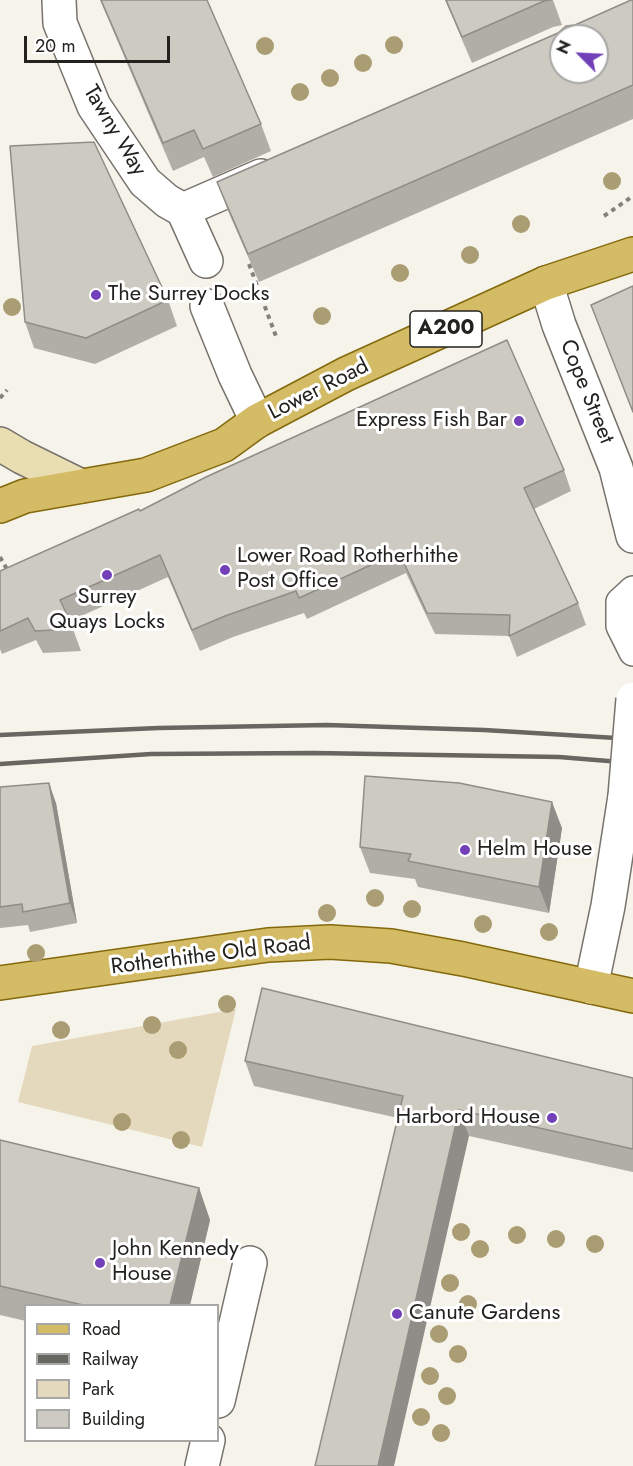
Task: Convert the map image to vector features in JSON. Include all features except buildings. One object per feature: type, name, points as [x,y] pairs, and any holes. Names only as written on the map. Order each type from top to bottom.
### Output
[{"type":"main road","name":"Lower Road","points":[[0,506],[25,496],[146,474],[224,445],[257,421],[346,375],[546,283],[633,254]]},
{"type":"main road","points":[[0,444],[81,486]]},
{"type":"main road","name":"Rotherhithe Old Road","points":[[0,984],[268,945],[330,942],[391,946],[463,958],[633,996]]},
{"type":"street","name":"Tawny Way","points":[[59,0],[60,23],[94,106],[144,182],[167,201],[183,210]]},
{"type":"street","points":[[206,261],[183,210],[283,167]]},
{"type":"street","name":"Cope Street","points":[[546,283],[616,468],[633,536]]},
{"type":"street","points":[[207,306],[235,375],[257,421]]},
{"type":"street","points":[[591,987],[608,906],[625,796],[633,699]]},
{"type":"street","points":[[219,1397],[250,1263]]},
{"type":"street","points":[[202,1466],[208,1442]]},
{"type":"lane","points":[[633,590],[621,602],[620,626],[633,652]]},
{"type":"path","points":[[0,398],[7,390]]},
{"type":"path","points":[[0,557],[8,572]]},
{"type":"green space","points":[[236,1009],[202,1147],[18,1102],[32,1046]]},
{"type":"railway","points":[[0,735],[158,728],[327,725],[484,730],[633,739]]},
{"type":"railway","points":[[0,764],[151,754],[314,753],[559,757],[633,763]]},
{"type":"place","name":"The Surrey Docks","points":[[96,295]]},
{"type":"place","name":"Express Fish Bar","points":[[519,421]]},
{"type":"place","name":"Lower Road Rotherhithe Post Office","points":[[225,570]]},
{"type":"place","name":"Surrey Quays Locks","points":[[107,575]]},
{"type":"place","name":"Helm House","points":[[465,850]]},
{"type":"place","name":"Harbord House","points":[[552,1118]]},
{"type":"place","name":"John Kennedy House","points":[[100,1263]]},
{"type":"place","name":"Canute Gardens","points":[[397,1314]]}]
